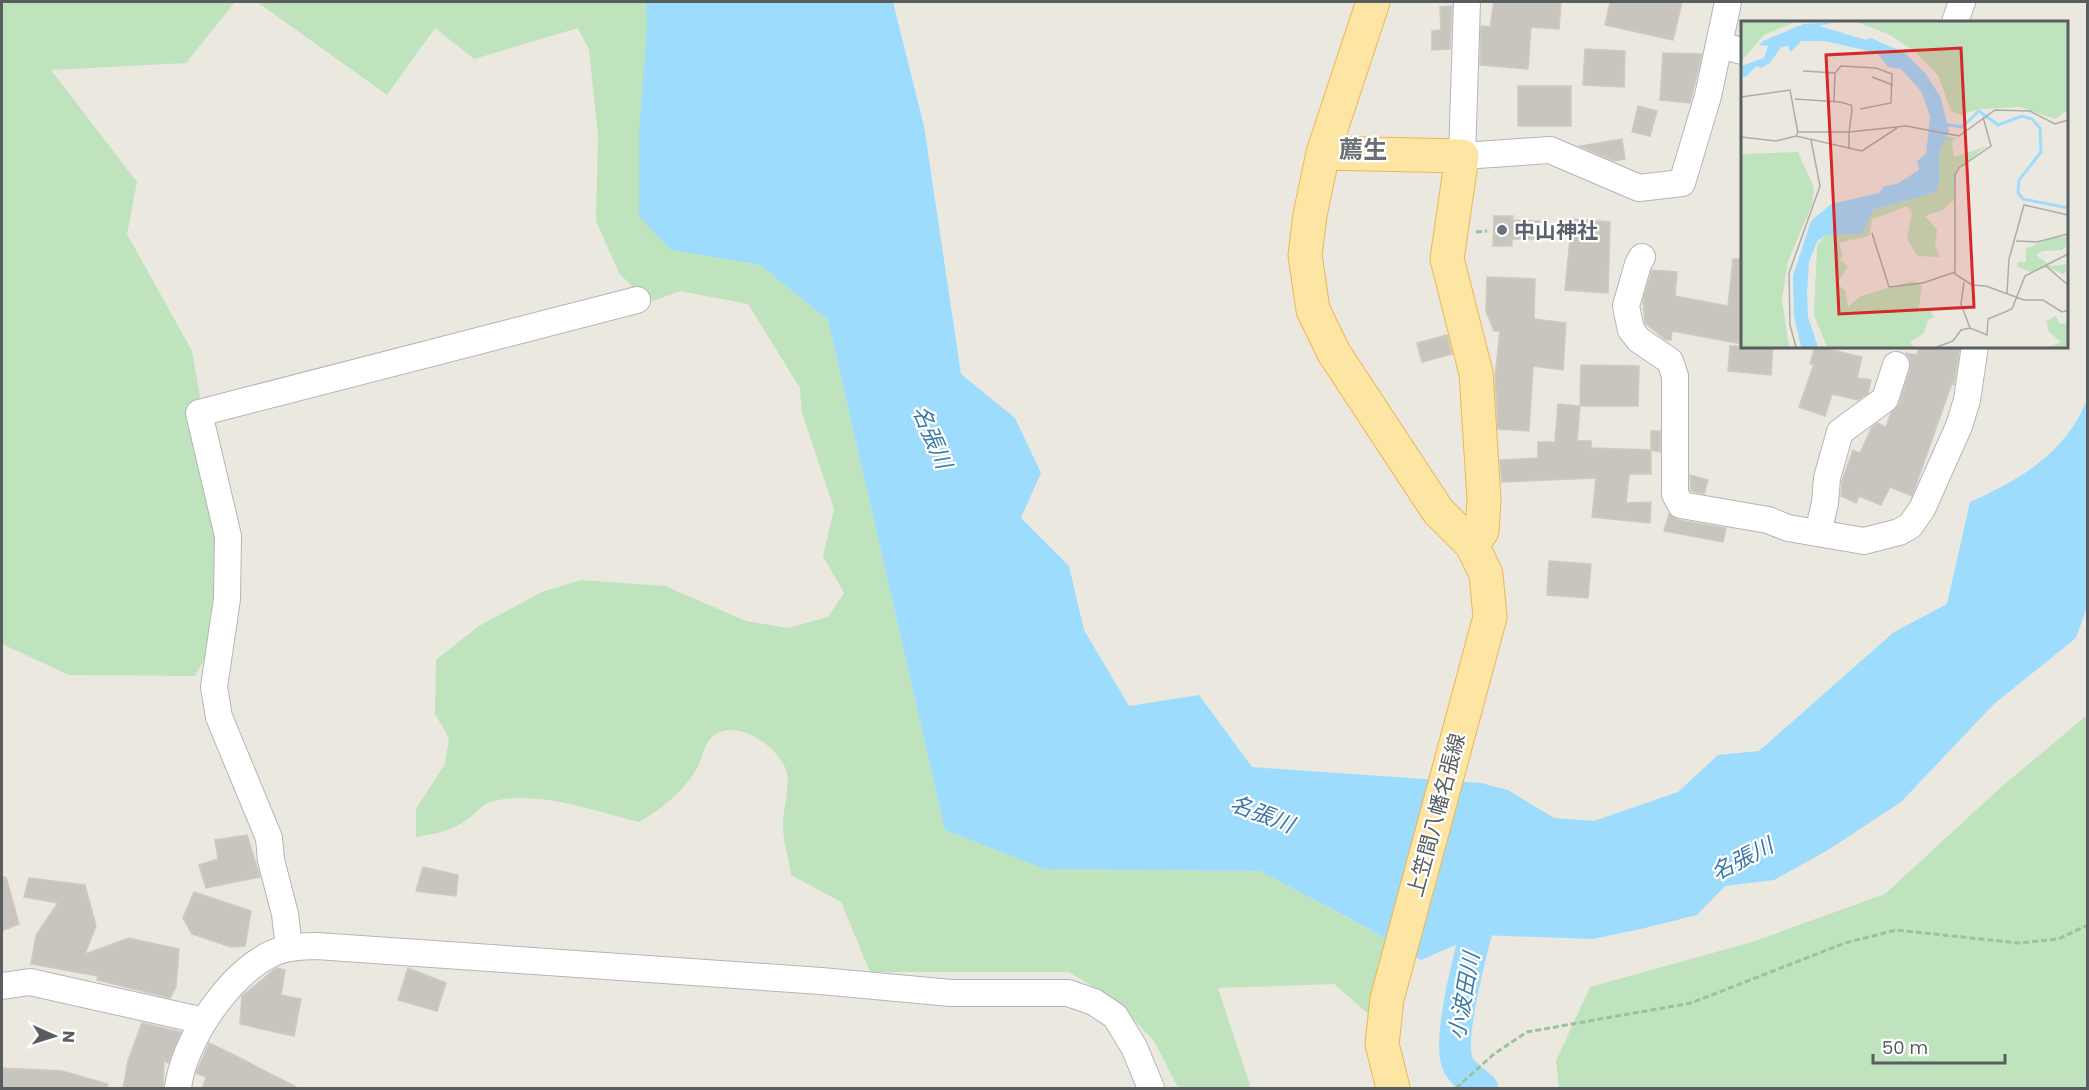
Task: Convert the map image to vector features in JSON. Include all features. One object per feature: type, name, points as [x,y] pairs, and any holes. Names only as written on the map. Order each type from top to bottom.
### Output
[{"type":"main road","name":"上笠間八幡名張線","points":[[1373,2],[1323,153],[1305,255],[1313,310],[1334,353],[1438,511],[1472,545],[1486,574],[1490,617],[1387,999],[1382,1044],[1393,1089]]},
{"type":"main road","points":[[1323,153],[1462,156],[1446,259],[1476,373],[1484,499],[1482,531],[1472,545]]},
{"type":"street","points":[[1467,2],[1462,156],[1550,150],[1639,188],[1682,183],[1708,96],[1731,48],[1728,2]]},
{"type":"street","points":[[1956,21],[1962,2]]},
{"type":"street","points":[[1642,257],[1626,306],[1631,330],[1639,340],[1670,361],[1675,376],[1675,494],[1681,505],[1768,520],[1788,528],[1864,541],[1899,532],[1910,526],[1922,509],[1959,426],[1967,400],[1975,348]]},
{"type":"street","points":[[289,948],[285,914],[271,860],[269,838],[219,717],[214,687],[227,599],[228,536],[199,413],[637,300]]},
{"type":"street","points":[[1818,533],[1826,503],[1827,478],[1840,432],[1885,399],[1896,365]]},
{"type":"street","points":[[178,1089],[204,1021],[231,984],[245,971],[273,953],[289,948],[336,946],[821,981],[951,993],[1068,993],[1094,1002],[1115,1016],[1134,1047],[1151,1089]]},
{"type":"street","points":[[2,986],[30,982],[204,1021]]},
{"type":"path","points":[[1456,1089],[1494,1054],[1527,1032],[1691,1003],[1845,943],[1896,930],[2019,943],[2058,939],[2088,925]]},
{"type":"green space","points":[[2,2],[235,2],[186,63],[51,70],[137,182],[127,234],[192,351],[236,604],[195,676],[69,675],[2,644]]},
{"type":"green space","points":[[257,2],[646,2],[671,250],[760,265],[828,320],[945,830],[1044,869],[1260,871],[1387,939],[1371,1016],[1334,984],[1218,988],[1251,1088],[1178,1088],[1154,1041],[1115,1000],[1069,972],[870,972],[841,902],[791,875],[783,829],[788,783],[786,770],[765,743],[743,732],[721,731],[712,737],[706,745],[696,770],[685,786],[663,806],[639,822],[565,803],[527,798],[508,799],[487,803],[468,819],[450,829],[416,837],[416,809],[445,764],[449,738],[435,714],[436,660],[479,626],[542,592],[581,580],[665,586],[746,621],[788,628],[828,617],[844,593],[823,556],[834,509],[802,413],[800,388],[748,304],[680,291],[648,303],[619,273],[596,221],[598,135],[589,50],[578,28],[474,59],[435,28],[387,95]]},
{"type":"green space","points":[[2087,715],[2087,1088],[1559,1088],[1556,1061],[1590,987],[1752,942],[1885,894],[1999,789]]},
{"type":"water","name":"名張川","points":[[646,2],[893,2],[924,126],[961,374],[1015,418],[1041,473],[1021,518],[1069,566],[1084,630],[1129,706],[1199,695],[1252,767],[1481,783],[1508,790],[1554,818],[1594,821],[1678,792],[1718,755],[1759,751],[1894,632],[1947,604],[1970,502],[2024,474],[2055,449],[2079,417],[2087,399],[2087,607],[2076,638],[1994,704],[1901,802],[1828,850],[1774,880],[1725,886],[1697,915],[1593,939],[1479,935],[1421,960],[1369,929],[1260,871],[1044,869],[945,830],[828,320],[760,265],[671,250],[639,216],[639,132],[647,30]]},
{"type":"building","points":[[1494,2],[1561,2],[1559,29],[1531,27],[1528,69],[1480,65],[1481,26],[1490,27]]},
{"type":"building","points":[[1610,2],[1682,2],[1673,40],[1605,25]]},
{"type":"building","points":[[1452,6],[1450,49],[1432,50],[1432,31],[1441,30],[1440,7]]},
{"type":"building","points":[[1585,49],[1625,51],[1624,87],[1583,85]]},
{"type":"building","points":[[1663,53],[1702,54],[1690,103],[1660,100]]},
{"type":"building","points":[[1518,86],[1571,86],[1571,126],[1518,126]]},
{"type":"building","points":[[1638,106],[1657,111],[1650,136],[1632,132]]},
{"type":"building","points":[[1622,139],[1625,159],[1614,161],[1580,146]]},
{"type":"building","points":[[1494,216],[1513,216],[1512,220],[1540,221],[1540,239],[1512,239],[1512,246],[1493,246]]},
{"type":"building","points":[[1572,219],[1610,222],[1608,293],[1565,290]]},
{"type":"building","points":[[1733,259],[1741,259],[1741,344],[1672,331],[1671,340],[1666,340],[1645,323],[1643,300],[1652,270],[1677,272],[1675,296],[1728,306]]},
{"type":"building","points":[[1487,277],[1535,279],[1534,319],[1566,323],[1563,370],[1533,366],[1529,431],[1498,429],[1495,377],[1500,331],[1494,331],[1486,311]]},
{"type":"building","points":[[1447,335],[1452,354],[1422,362],[1417,343]]},
{"type":"building","points":[[1730,346],[1773,348],[1771,375],[1728,371]]},
{"type":"building","points":[[1814,348],[1862,357],[1857,378],[1871,380],[1868,393],[1858,400],[1832,394],[1825,416],[1799,407],[1814,364],[1810,364]]},
{"type":"building","points":[[1919,348],[1960,348],[1954,384],[1952,383],[1912,496],[1890,487],[1881,505],[1859,496],[1856,503],[1841,496],[1842,481],[1853,450],[1860,453],[1872,427],[1878,423],[1886,427],[1891,413],[1899,404],[1910,370],[1910,361],[1906,353],[1917,355]]},
{"type":"building","points":[[1581,365],[1639,366],[1638,406],[1580,406]]},
{"type":"building","points":[[1558,404],[1580,406],[1577,441],[1591,441],[1591,448],[1651,450],[1651,474],[1629,474],[1626,503],[1651,502],[1650,523],[1592,517],[1596,478],[1502,482],[1500,460],[1538,458],[1538,442],[1555,442]]},
{"type":"building","points":[[1651,431],[1660,431],[1660,452],[1651,450]]},
{"type":"building","points":[[1690,475],[1708,480],[1704,494],[1691,491]]},
{"type":"building","points":[[1669,514],[1678,520],[1726,528],[1723,542],[1664,531]]},
{"type":"building","points":[[1549,561],[1591,564],[1588,598],[1547,595]]},
{"type":"building","points":[[247,835],[260,877],[206,888],[199,865],[218,859],[215,840]]},
{"type":"building","points":[[423,867],[458,875],[456,896],[416,891]]},
{"type":"building","points":[[2,877],[6,877],[19,924],[2,931]]},
{"type":"building","points":[[29,878],[85,885],[96,926],[85,954],[129,938],[179,949],[176,987],[170,998],[97,980],[98,976],[31,964],[36,935],[58,903],[24,897]]},
{"type":"building","points":[[194,892],[251,911],[245,946],[231,947],[192,934],[183,918]]},
{"type":"building","points":[[276,968],[285,970],[281,995],[301,999],[294,1036],[240,1024],[242,996]]},
{"type":"building","points":[[408,968],[446,983],[437,1011],[398,1000]]},
{"type":"building","points":[[142,1023],[181,1032],[168,1063],[164,1061],[163,1089],[123,1089],[128,1061]]},
{"type":"building","points":[[209,1043],[300,1089],[202,1089],[206,1077],[196,1073]]},
{"type":"building","points":[[2,1068],[62,1071],[108,1084],[107,1089],[2,1089]]},
{"type":"waterway","name":"小波田川","points":[[1482,1088],[1461,1069],[1457,1062],[1455,1048],[1464,980],[1486,895]]},
{"type":"place","name":"中山神社","points":[[1502,230]]},
{"type":"district","name":"薦生","points":[[1363,149]]}]
